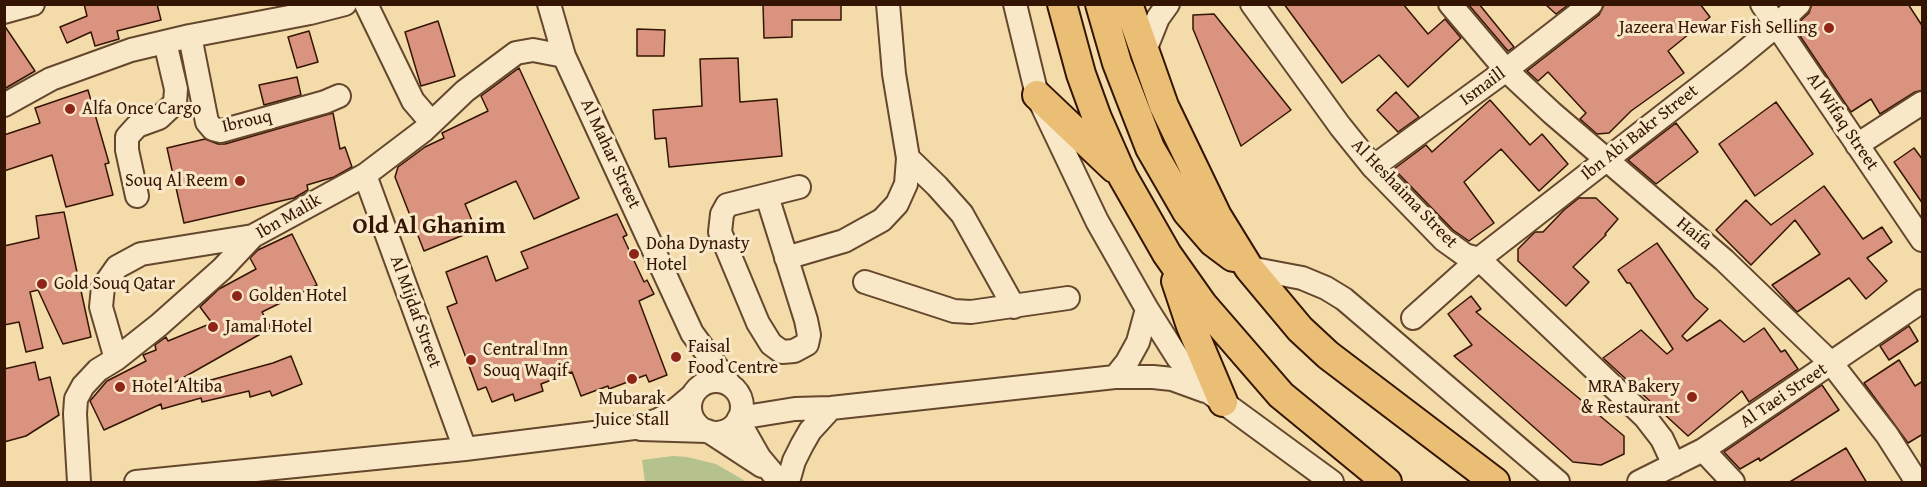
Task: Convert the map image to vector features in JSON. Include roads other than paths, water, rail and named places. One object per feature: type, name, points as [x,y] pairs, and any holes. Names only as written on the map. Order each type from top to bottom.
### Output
[{"type":"main road","points":[[1062,4],[1081,74],[1097,118],[1123,177],[1167,254],[1203,304],[1281,394],[1387,483]]},
{"type":"main road","points":[[1100,4],[1110,42],[1131,100],[1150,148],[1170,184],[1187,212],[1207,237],[1249,268]]},
{"type":"main road","points":[[1128,4],[1164,106],[1197,178],[1216,216],[1249,268],[1300,329],[1328,355],[1495,483]]},
{"type":"main road","points":[[1037,95],[1123,177]]},
{"type":"main road","points":[[1167,254],[1216,397]]},
{"type":"street","points":[[4,105],[51,79],[131,50],[345,4]]},
{"type":"street","points":[[366,4],[413,101],[431,122]]},
{"type":"street","name":"Al Mahar Street","points":[[549,4],[564,56],[692,333],[732,386]]},
{"type":"street","points":[[786,258],[844,241],[882,220],[897,204],[906,184],[908,158],[894,74],[888,4]]},
{"type":"street","points":[[1015,4],[1037,95],[1097,221],[1178,358],[1216,397],[1332,483]]},
{"type":"street","points":[[1144,53],[1150,35],[1168,4]]},
{"type":"street","name":"Al Heshaima Street","points":[[1252,4],[1340,126],[1373,167],[1444,240],[1465,255],[1479,259],[1645,417],[1662,439],[1674,465]]},
{"type":"street","name":"Haifa","points":[[1450,4],[1506,70],[1605,159],[1724,260],[1832,364],[1887,435],[1917,483]]},
{"type":"street","name":"Ismaill","points":[[1373,167],[1506,70],[1591,4]]},
{"type":"street","name":"Al Wifaq Street","points":[[1762,4],[1923,240]]},
{"type":"street","name":"Ibn Abi Bakr Street","points":[[1413,318],[1479,259],[1776,26],[1798,4]]},
{"type":"street","name":"Ibrouq","points":[[190,36],[207,123],[213,129],[221,131],[339,96]]},
{"type":"street","points":[[137,196],[127,150],[127,136],[136,126],[159,118],[175,103],[176,89],[165,42]]},
{"type":"street","name":"Ibn Malik","points":[[79,483],[75,434],[76,399],[82,386],[91,376],[159,325],[222,269],[253,236],[365,175],[423,131],[465,91],[516,53],[533,50],[564,56]]},
{"type":"street","points":[[1857,145],[1923,103]]},
{"type":"street","points":[[908,158],[962,214],[1014,307]]},
{"type":"street","name":"Al Mijdaf Street","points":[[365,175],[465,448]]},
{"type":"street","points":[[767,196],[809,335],[807,344],[794,351],[782,352],[771,344],[758,323],[720,232],[722,214],[727,205],[799,187]]},
{"type":"street","points":[[116,359],[101,307],[103,287],[117,267],[141,254],[253,236]]},
{"type":"street","points":[[1249,268],[1302,278],[1344,299],[1558,483]]},
{"type":"street","points":[[865,282],[954,310],[971,312],[1068,298]]},
{"type":"street","name":"Al Taei Street","points":[[1640,483],[1703,450],[1923,301]]},
{"type":"street","points":[[1115,377],[1138,342],[1147,309]]},
{"type":"street","name":"Al Mahar Street","points":[[692,333],[694,394]]},
{"type":"street","points":[[738,419],[795,409],[831,408],[1115,377],[1172,379],[1216,397]]},
{"type":"street","points":[[634,428],[673,412],[705,383],[712,381],[718,381],[795,409]]},
{"type":"street","points":[[136,483],[634,428],[709,432],[726,430],[738,419],[742,405],[732,386]]},
{"type":"street","points":[[694,394],[690,403],[692,417],[696,423],[780,479]]},
{"type":"street","points":[[780,479],[794,461],[810,431],[831,408]]},
{"type":"street","points":[[738,419],[759,457],[780,479]]},
{"type":"street","points":[[1703,450],[1733,483]]},
{"type":"place","name":"Jazeera Hewar Fish Selling","points":[[1829,28]]},
{"type":"place","name":"Alfa Once Cargo","points":[[70,109]]},
{"type":"place","name":"Souq Al Reem","points":[[240,181]]},
{"type":"place","name":"Doha Dynasty Hotel","points":[[634,254]]},
{"type":"place","name":"Gold Souq Qatar","points":[[42,284]]},
{"type":"place","name":"Golden Hotel","points":[[237,296]]},
{"type":"place","name":"Jamal Hotel","points":[[213,327]]},
{"type":"place","name":"Faisal Food Centre","points":[[676,357]]},
{"type":"place","name":"Central Inn Souq Waqif","points":[[471,360]]},
{"type":"place","name":"Mubarak Juice Stall","points":[[632,379]]},
{"type":"place","name":"Hotel Altiba","points":[[120,387]]},
{"type":"place","name":"MRA Bakery & Restaurant","points":[[1692,397]]},
{"type":"district","name":"Old Al Ghanim","points":[[429,227]]}]
